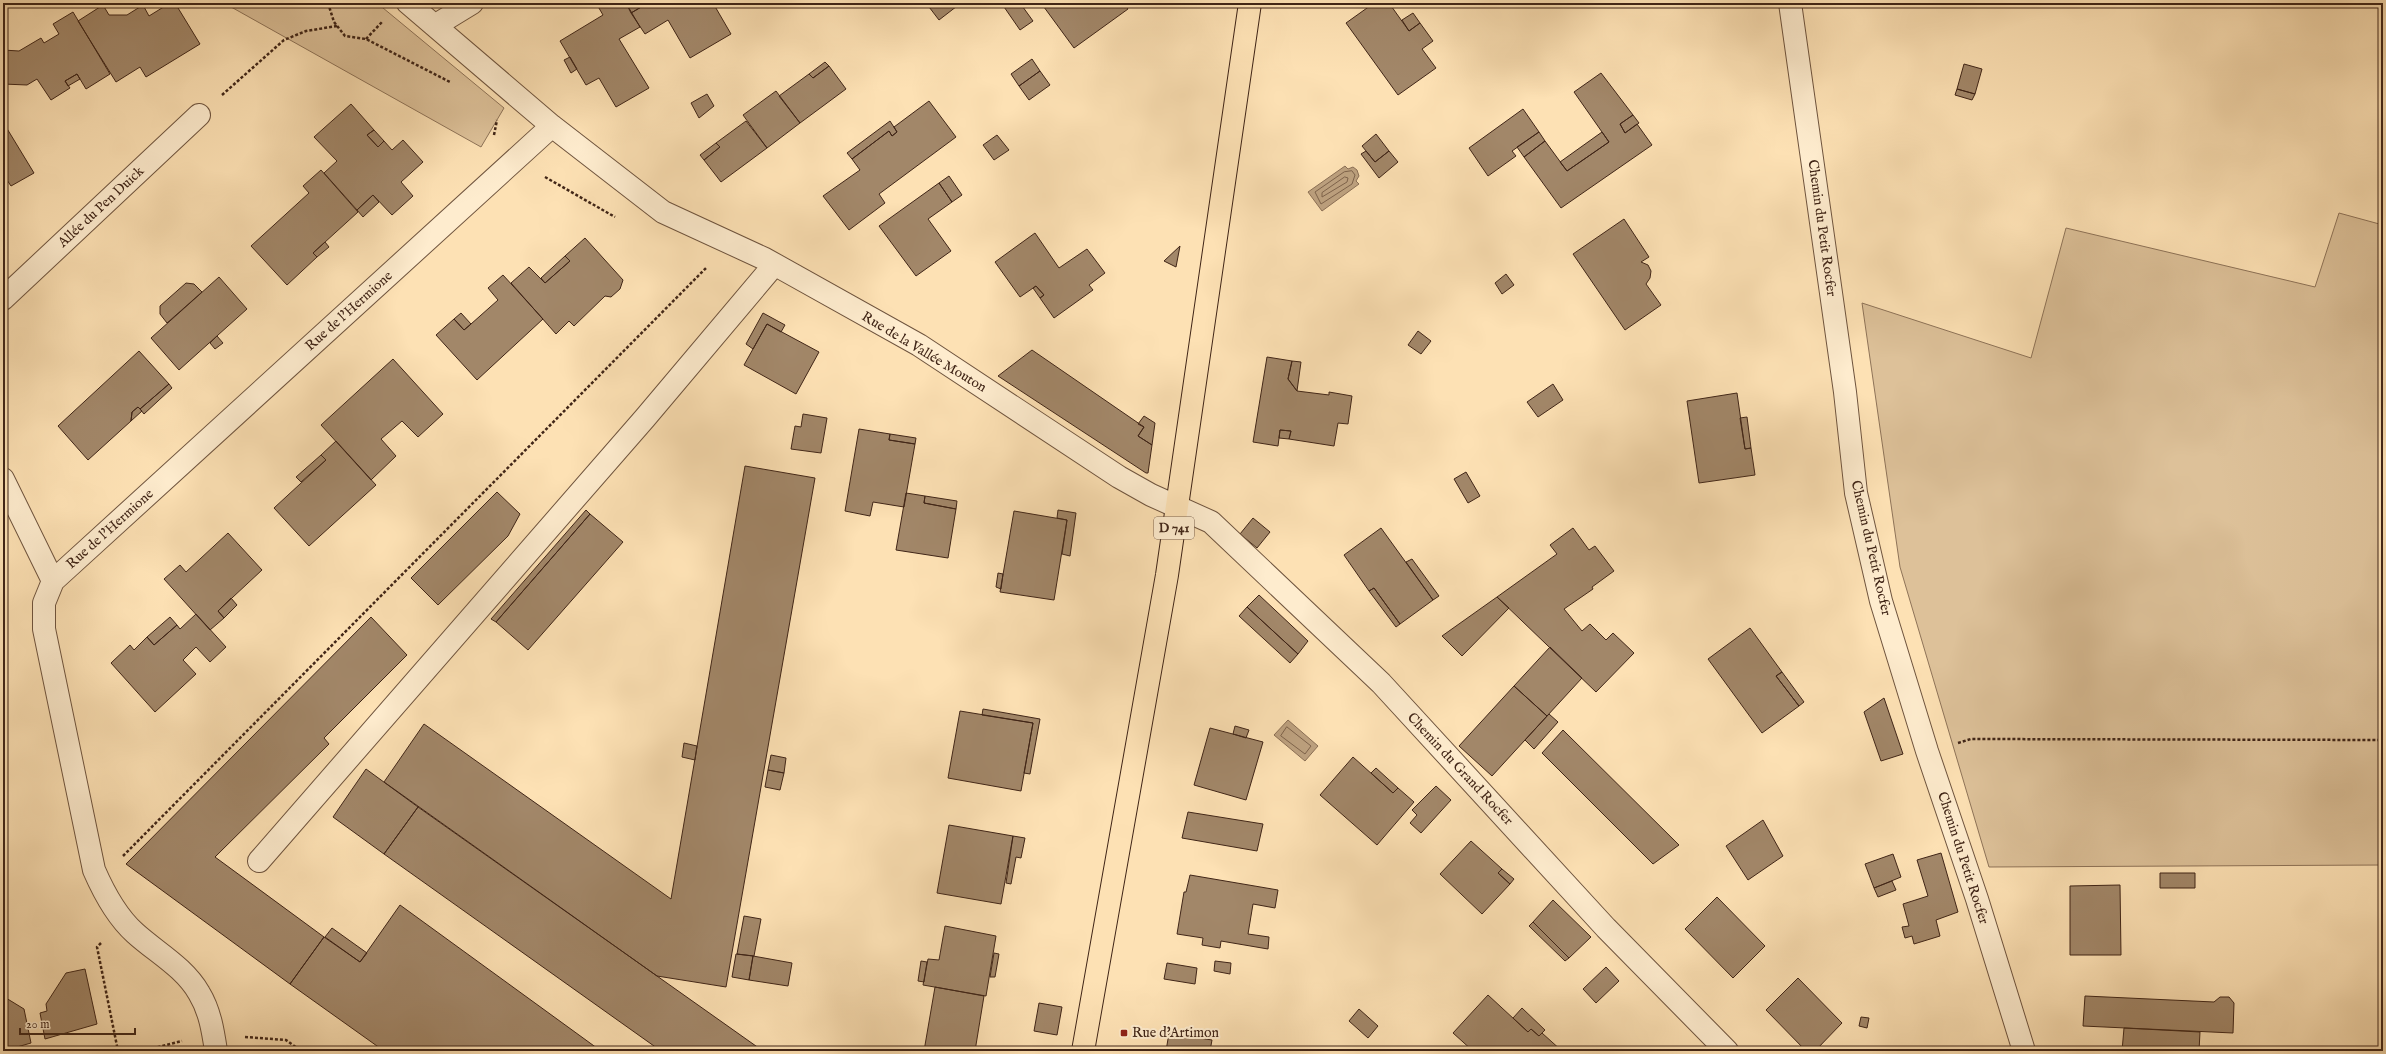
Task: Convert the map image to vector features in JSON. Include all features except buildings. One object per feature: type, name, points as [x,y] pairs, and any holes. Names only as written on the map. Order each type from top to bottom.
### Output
[{"type":"main road","name":"D 741","points":[[1083,1051],[1178,505],[1250,3]]},
{"type":"street","name":"Rue de la Vallée Mouton","points":[[408,3],[436,25],[552,126],[663,212],[774,265],[919,345],[1118,477],[1151,495],[1178,505]]},
{"type":"street","points":[[436,25],[472,3]]},
{"type":"street","name":"Chemin du Petit Rocfer","points":[[1790,3],[1845,392],[1856,493],[1881,601],[1927,751],[1977,899],[2024,1051]]},
{"type":"street","name":"Allée du Pen Duick","points":[[3,299],[199,115]]},
{"type":"street","name":"Rue de l'Hermione","points":[[216,1051],[208,1012],[199,993],[185,973],[134,933],[121,918],[105,896],[94,870],[44,629],[44,603],[53,581],[552,126]]},
{"type":"street","points":[[259,861],[645,418],[774,265]]},
{"type":"street","points":[[3,479],[53,581]]},
{"type":"street","name":"Chemin du Grand Rocfer","points":[[1178,505],[1211,522],[1381,683],[1606,928],[1727,1051]]},
{"type":"path","points":[[199,115],[284,40],[306,31],[337,26]]},
{"type":"path","points":[[120,859],[731,244]]},
{"type":"path","points":[[1927,751],[1971,739],[2383,740]]},
{"type":"path","points":[[118,1051],[97,947],[121,918]]},
{"type":"shaded area","points":[[224,3],[377,3],[504,108],[481,147]]},
{"type":"shaded area","points":[[2339,213],[2383,225],[2383,865],[1989,867],[1900,567],[1862,303],[2031,358],[2066,228],[2315,287]]},
{"type":"water","points":[[1345,166],[1348,169],[1353,167],[1357,170],[1359,176],[1356,181],[1359,184],[1322,211],[1308,192]]},
{"type":"water","points":[[1288,720],[1318,746],[1305,761],[1274,735]]},
{"type":"place","name":"Rue d'Artimon","points":[[1124,1033]]}]
